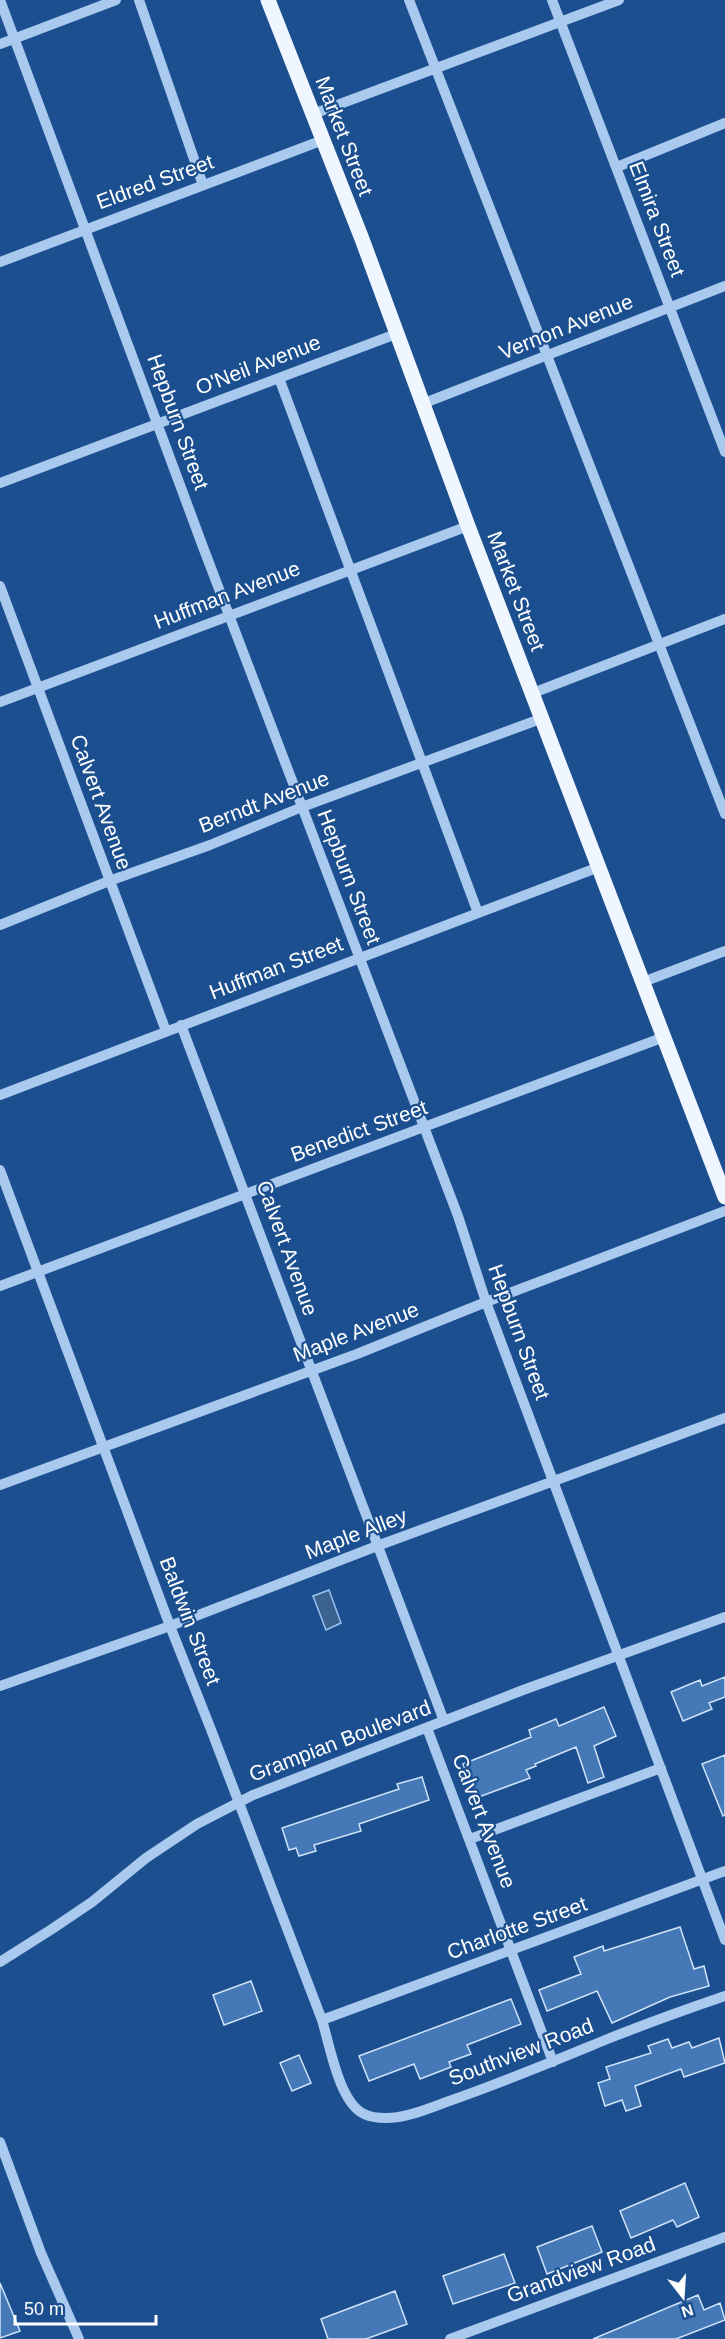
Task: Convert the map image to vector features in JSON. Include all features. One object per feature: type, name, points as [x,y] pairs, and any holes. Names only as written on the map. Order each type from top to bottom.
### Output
[{"type":"main road","name":"Market Street","points":[[268,0],[725,1197]]},
{"type":"street","name":"Hepburn Street","points":[[0,0],[84,229],[458,1216],[486,1302],[725,1940]]},
{"type":"street","points":[[0,45],[116,0]]},
{"type":"street","points":[[139,0],[202,185]]},
{"type":"street","points":[[409,0],[725,814]]},
{"type":"street","name":"Elmira Street","points":[[552,0],[725,452]]},
{"type":"street","points":[[313,114],[619,0]]},
{"type":"street","points":[[616,167],[725,123]]},
{"type":"street","name":"Eldred Street","points":[[0,262],[323,140]]},
{"type":"street","name":"Vernon Avenue","points":[[422,404],[725,286]]},
{"type":"street","name":"O'Neil Avenue","points":[[0,483],[396,334]]},
{"type":"street","points":[[279,378],[478,913]]},
{"type":"street","name":"Huffman Avenue","points":[[0,702],[468,526]]},
{"type":"street","name":"Calvert Avenue","points":[[0,586],[165,1031]]},
{"type":"street","points":[[533,693],[725,619]]},
{"type":"street","name":"Berndt Avenue","points":[[0,925],[109,880],[210,845],[302,807],[543,718]]},
{"type":"street","name":"Huffman Street","points":[[0,1095],[599,867]]},
{"type":"street","points":[[643,982],[725,951]]},
{"type":"street","name":"Calvert Avenue","points":[[181,1025],[444,1721]]},
{"type":"street","name":"Benedict Street","points":[[0,1286],[664,1037]]},
{"type":"street","name":"Baldwin Street","points":[[0,1170],[170,1626],[322,2020],[342,2085]]},
{"type":"street","name":"Maple Avenue","points":[[0,1485],[312,1370],[725,1211]]},
{"type":"street","name":"Maple Alley","points":[[0,1686],[170,1626],[377,1546],[725,1418]]},
{"type":"street","name":"Grampian Boulevard","points":[[0,1962],[84,1907],[146,1858],[180,1835],[238,1802],[303,1774],[523,1690],[725,1617]]},
{"type":"street","name":"Calvert Avenue","points":[[427,1728],[554,2062]]},
{"type":"street","points":[[470,1839],[661,1768]]},
{"type":"street","name":"Charlotte Street","points":[[322,2020],[725,1871]]},
{"type":"street","name":"Southview Road","points":[[342,2085],[354,2107],[363,2114],[387,2118],[429,2108],[725,1996]]},
{"type":"street","points":[[0,2142],[41,2253],[79,2339]]},
{"type":"street","name":"Grandview Road","points":[[450,2339],[725,2237]]},
{"type":"water","points":[[329,1590],[341,1623],[326,1630],[313,1596]]},
{"type":"building","points":[[725,1677],[725,1697],[709,1703],[712,1709],[683,1721],[671,1692],[700,1680],[702,1686]]},
{"type":"building","points":[[604,1707],[616,1736],[594,1746],[604,1777],[588,1783],[576,1747],[526,1770],[530,1778],[476,1798],[463,1764],[531,1737],[529,1730],[556,1719],[559,1726]]},
{"type":"building","points":[[725,1755],[725,1815],[723,1816],[702,1764]]},
{"type":"building","points":[[422,1777],[429,1800],[359,1824],[361,1831],[314,1845],[316,1851],[299,1856],[296,1848],[289,1850],[282,1828],[399,1789],[397,1784]]},
{"type":"building","points":[[680,1927],[694,1969],[704,1966],[709,1986],[670,1997],[612,2023],[597,1991],[547,2011],[539,1990],[581,1974],[574,1957],[603,1946],[604,1951]]},
{"type":"building","points":[[251,1981],[262,2011],[224,2025],[213,1995]]},
{"type":"building","points":[[511,1999],[521,2024],[467,2045],[471,2054],[449,2062],[451,2067],[420,2079],[414,2064],[369,2081],[359,2056]]},
{"type":"building","points":[[719,2038],[725,2063],[684,2077],[681,2069],[635,2086],[641,2106],[626,2111],[622,2100],[605,2106],[598,2083],[610,2079],[606,2067],[651,2053],[648,2046],[668,2039],[672,2048],[689,2042],[692,2048]]},
{"type":"building","points":[[299,2055],[311,2083],[292,2091],[280,2063]]},
{"type":"building","points":[[685,2183],[699,2217],[677,2227],[673,2220],[631,2238],[620,2211]]},
{"type":"building","points":[[592,2226],[602,2252],[547,2274],[537,2247]]},
{"type":"building","points":[[504,2254],[515,2283],[453,2304],[443,2276]]},
{"type":"building","points":[[0,2283],[20,2331],[0,2338]]},
{"type":"building","points":[[395,2291],[407,2324],[366,2339],[328,2339],[321,2319]]},
{"type":"building","points":[[698,2295],[704,2310],[720,2303],[725,2320],[676,2339],[593,2339]]}]
